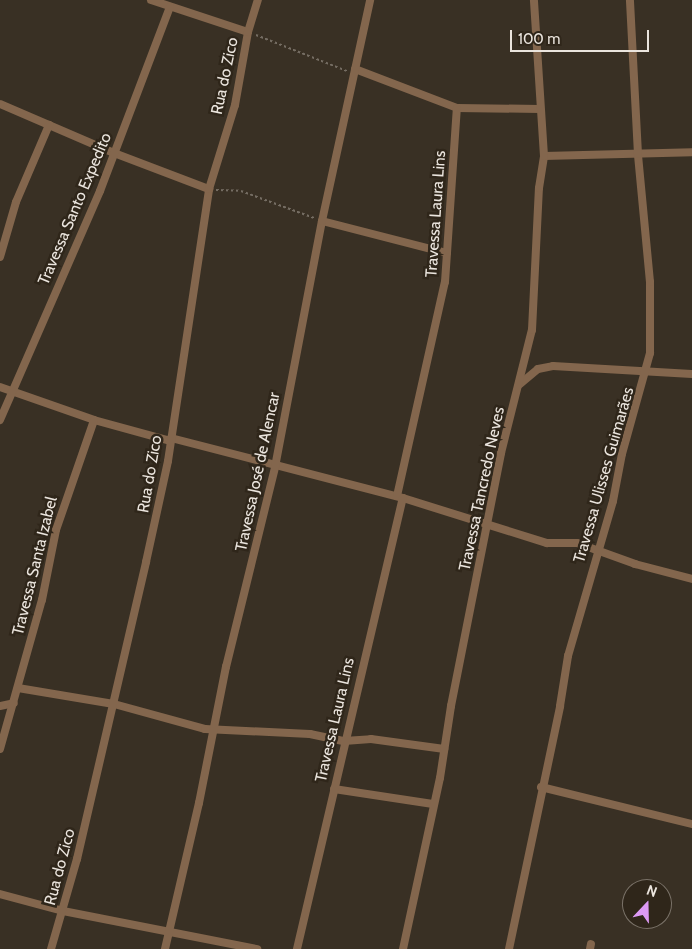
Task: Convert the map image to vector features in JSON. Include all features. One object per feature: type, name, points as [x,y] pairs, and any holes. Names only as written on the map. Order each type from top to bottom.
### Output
[{"type":"street","points":[[151,0],[248,32]]},
{"type":"street","name":"Rua do Zico","points":[[51,949],[63,910],[114,704],[170,439],[209,189],[234,105],[248,32],[258,0]]},
{"type":"street","name":"Travessa José de Alencar","points":[[165,949],[204,784],[212,729],[275,466],[322,221],[370,0]]},
{"type":"street","name":"Travessa Tancredo Neves","points":[[403,949],[444,748],[486,526],[520,384],[535,301],[537,212],[544,156],[534,0]]},
{"type":"street","name":"Travessa Ulisses Guimarães","points":[[508,949],[541,786],[560,706],[568,656],[647,369],[651,343],[650,282],[638,154],[630,0]]},
{"type":"street","name":"Travessa Santo Expedito","points":[[0,420],[11,391],[100,191],[170,7]]},
{"type":"street","points":[[354,72],[457,108],[540,109]]},
{"type":"street","points":[[0,104],[114,153],[209,189]]},
{"type":"street","name":"Travessa Laura Lins","points":[[297,949],[400,497],[445,282],[457,108]]},
{"type":"street","points":[[0,257],[16,202],[49,126]]},
{"type":"street","points":[[544,156],[692,152]]},
{"type":"street","points":[[322,221],[447,253]]},
{"type":"street","points":[[520,384],[542,368],[647,369],[692,374]]},
{"type":"street","points":[[0,387],[94,420],[400,497],[486,526],[547,543],[577,543],[596,552],[692,579]]},
{"type":"street","name":"Travessa Santa Izabel","points":[[0,749],[42,600],[56,530],[94,420]]},
{"type":"street","points":[[18,688],[114,704],[212,729],[310,734],[344,741],[371,739],[444,748]]},
{"type":"street","points":[[0,706],[14,703]]},
{"type":"street","points":[[541,786],[692,824]]},
{"type":"street","points":[[334,789],[433,804]]},
{"type":"street","points":[[0,894],[63,910],[257,949]]},
{"type":"path","points":[[248,32],[354,72]]},
{"type":"path","points":[[209,189],[241,191],[322,221]]}]
